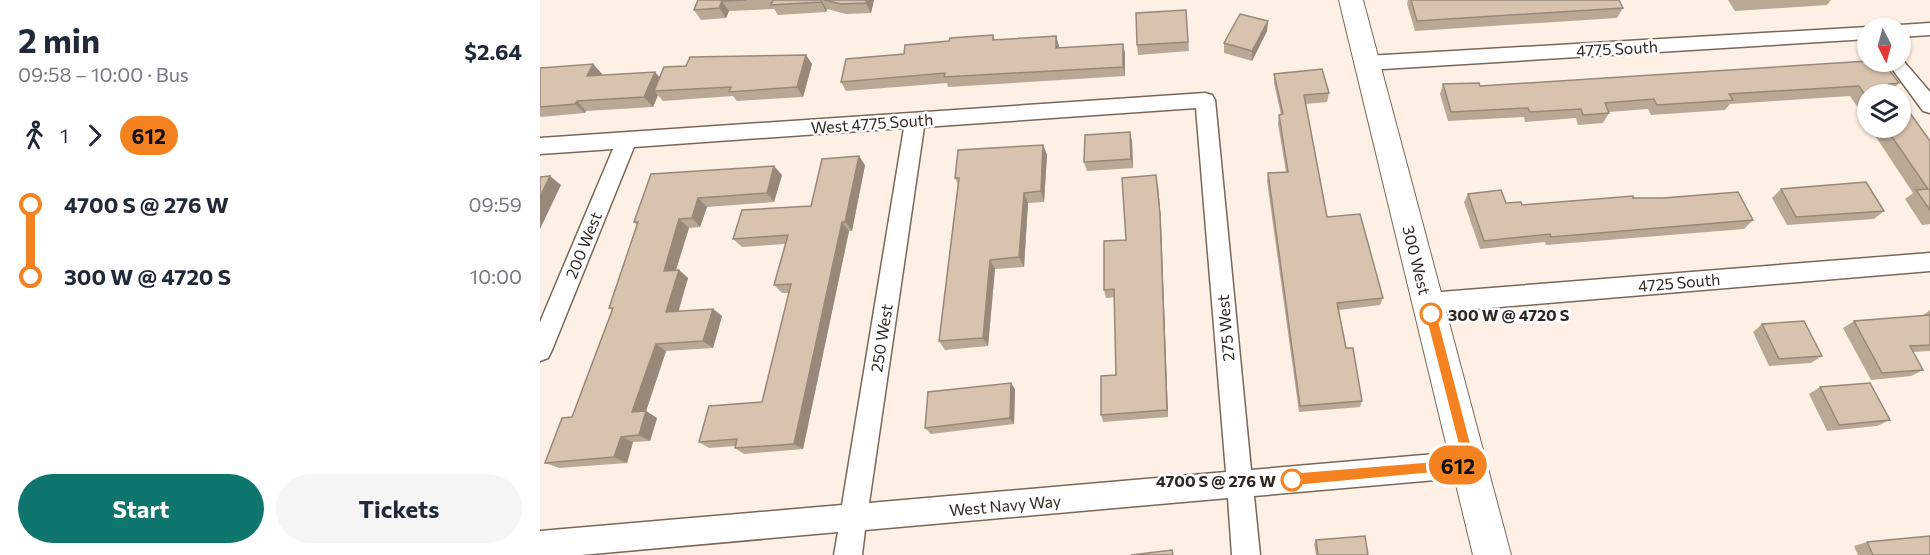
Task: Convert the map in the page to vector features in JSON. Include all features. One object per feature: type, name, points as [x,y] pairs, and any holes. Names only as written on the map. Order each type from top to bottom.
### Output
[{"type":"main road","name":"300 West","points":[[1351,0],[1492,555]]},
{"type":"street","points":[[1911,30],[1930,29]]},
{"type":"street","name":"4775 South","points":[[1367,63],[1857,34]]},
{"type":"street","points":[[1904,72],[1930,106]]},
{"type":"street","name":"West 4775 South","points":[[540,146],[1205,100]]},
{"type":"street","name":"275 West","points":[[1205,100],[1246,555]]},
{"type":"street","name":"250 West","points":[[848,555],[915,120]]},
{"type":"street","name":"200 West","points":[[540,350],[627,140]]},
{"type":"street","name":"4725 South","points":[[1428,303],[1930,262]]},
{"type":"street","name":"West Navy Way","points":[[540,545],[1470,464]]},
{"type":"building","points":[[698,0],[746,0],[722,1],[719,8],[694,10]]},
{"type":"building","points":[[773,0],[821,0],[821,2],[771,5]]},
{"type":"building","points":[[824,0],[866,0],[866,3],[841,4]]},
{"type":"building","points":[[1411,0],[1619,0],[1623,8],[1417,21]]},
{"type":"building","points":[[1186,10],[1188,42],[1137,45],[1136,13]]},
{"type":"building","points":[[1240,14],[1268,21],[1252,51],[1224,43]]},
{"type":"building","points":[[993,35],[993,40],[1056,36],[1056,48],[1123,44],[1123,67],[944,77],[945,73],[841,82],[846,59],[904,54],[905,45],[949,41],[950,38]]},
{"type":"building","points":[[806,55],[797,87],[729,92],[731,87],[654,91],[664,67],[686,66],[690,57]]},
{"type":"building","points":[[1857,62],[1857,72],[1891,72],[1899,83],[1729,94],[1733,100],[1657,105],[1654,99],[1605,103],[1609,113],[1583,115],[1581,109],[1530,112],[1528,108],[1451,112],[1443,84],[1479,83],[1480,86]]},
{"type":"building","points":[[593,64],[587,76],[655,72],[644,97],[577,101],[575,104],[540,107],[540,68]]},
{"type":"building","points":[[1322,69],[1329,93],[1304,95],[1327,217],[1360,214],[1383,298],[1337,303],[1346,348],[1353,348],[1362,401],[1300,406],[1268,173],[1288,172],[1279,115],[1283,114],[1274,74]]},
{"type":"building","points":[[1911,114],[1930,141],[1930,210],[1916,190],[1928,189],[1893,138],[1911,138]]},
{"type":"building","points":[[1130,132],[1131,159],[1084,162],[1085,135]]},
{"type":"building","points":[[1043,145],[1041,191],[1024,193],[1019,257],[990,260],[983,338],[939,341],[959,178],[955,178],[958,150]]},
{"type":"building","points":[[859,156],[845,222],[842,222],[794,444],[735,448],[737,439],[699,442],[709,406],[762,402],[791,284],[774,285],[788,235],[733,239],[742,210],[811,206],[822,159]]},
{"type":"building","points":[[774,166],[767,193],[698,198],[692,218],[679,219],[664,271],[679,270],[666,312],[713,309],[703,341],[656,344],[632,412],[646,411],[639,435],[621,437],[614,457],[545,463],[562,418],[572,417],[613,308],[609,308],[638,222],[634,222],[651,174]]},
{"type":"building","points":[[1156,175],[1160,214],[1167,410],[1101,415],[1101,376],[1116,375],[1114,289],[1104,290],[1104,241],[1126,240],[1122,178]]},
{"type":"building","points":[[550,176],[540,197],[540,177]]},
{"type":"building","points":[[1866,182],[1884,211],[1796,217],[1781,189]]},
{"type":"building","points":[[1501,190],[1506,203],[1521,202],[1522,205],[1633,196],[1633,198],[1663,198],[1738,192],[1753,220],[1551,237],[1550,234],[1484,241],[1468,194]]},
{"type":"building","points":[[1930,315],[1930,345],[1910,346],[1923,370],[1882,373],[1854,321]]},
{"type":"building","points":[[1804,321],[1822,356],[1779,359],[1762,324]]},
{"type":"building","points":[[1011,383],[1010,418],[925,428],[928,392]]},
{"type":"building","points":[[1870,383],[1890,420],[1839,425],[1820,387]]},
{"type":"building","points":[[1365,536],[1368,555],[1318,555],[1316,540]]},
{"type":"building","points":[[1930,536],[1930,555],[1873,555],[1867,542]]},
{"type":"building","points":[[1172,550],[1173,555],[1131,555]]},
{"type":"bus line","name":"612","points":[[1292,480],[1470,464],[1431,314]]},
{"type":"place","name":"300 W @ 4720 S","points":[[1431,314]]},
{"type":"place","name":"4700 S @ 276 W","points":[[1292,480]]}]
